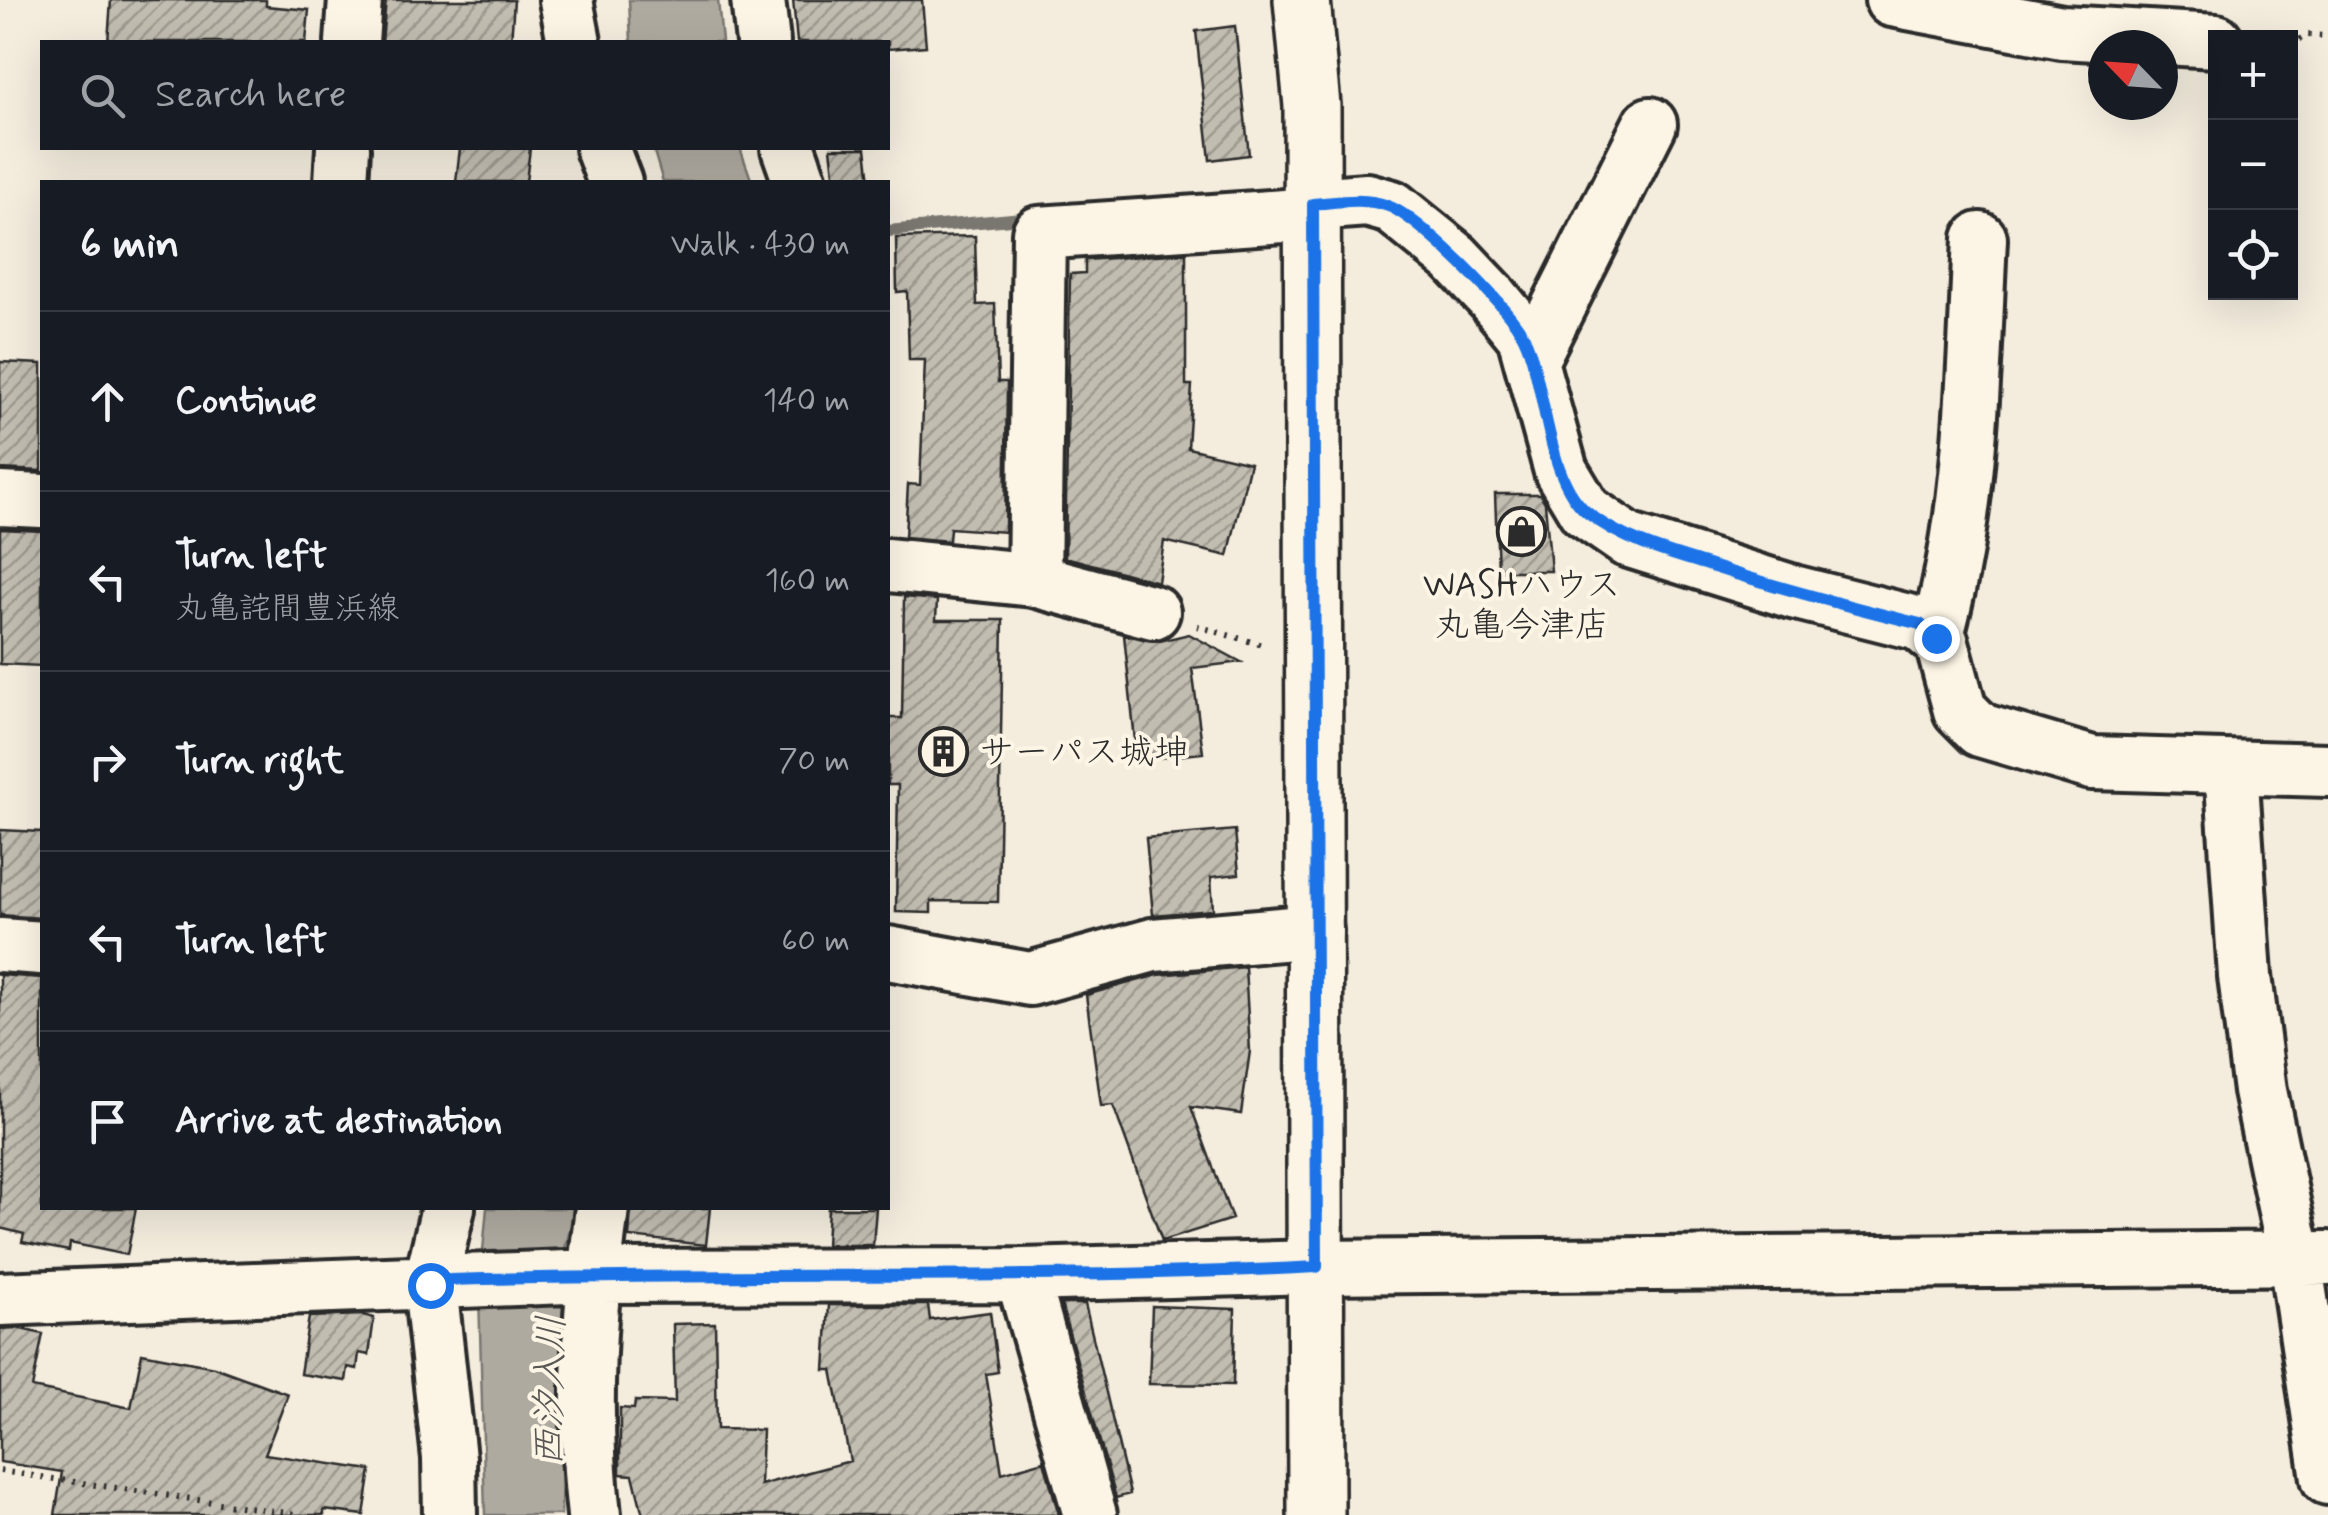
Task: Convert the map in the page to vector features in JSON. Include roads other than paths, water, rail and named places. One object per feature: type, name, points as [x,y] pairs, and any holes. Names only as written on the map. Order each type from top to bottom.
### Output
[{"type":"main road","points":[[1302,0],[1312,106],[1313,209],[1316,1515]]},
{"type":"street","points":[[352,40],[355,0]]},
{"type":"street","points":[[566,0],[574,40]]},
{"type":"street","points":[[758,0],[763,40]]},
{"type":"street","points":[[1892,0],[2062,32],[2208,41]]},
{"type":"street","points":[[1530,360],[1650,124]]},
{"type":"street","points":[[341,180],[344,150]]},
{"type":"street","points":[[603,150],[613,180]]},
{"type":"street","points":[[789,150],[799,180]]},
{"type":"street","points":[[1034,580],[1038,232],[1313,209],[1368,200],[1392,207],[1455,258],[1524,336],[1562,471],[1585,511],[1627,540],[1794,592],[1920,624],[1942,644],[1960,710],[1980,730],[2092,763],[2328,770]]},
{"type":"street","points":[[1936,638],[1992,436],[1980,239]]},
{"type":"street","points":[[0,499],[40,500]]},
{"type":"street","points":[[890,564],[1034,580],[1153,612]]},
{"type":"street","points":[[2231,768],[2250,1014],[2260,1091],[2312,1259],[2328,1478]]},
{"type":"street","points":[[890,953],[1030,980],[1152,945],[1316,930]]},
{"type":"street","points":[[0,945],[40,948]]},
{"type":"street","points":[[448,1210],[440,1282],[450,1515]]},
{"type":"street","points":[[594,1515],[587,1454],[585,1276],[602,1210]]},
{"type":"street","points":[[0,1299],[585,1276],[1022,1275],[1317,1267],[2312,1259]]},
{"type":"street","points":[[1022,1275],[1090,1515]]},
{"type":"water","points":[[629,0],[718,0],[722,40],[631,40]]},
{"type":"water","points":[[654,150],[741,150],[751,180],[662,180]]},
{"type":"water","name":"西汐入川","points":[[487,1210],[575,1210],[564,1252],[561,1515],[485,1515],[479,1293]]},
{"type":"waterway","points":[[890,231],[1032,217]]},
{"type":"place","name":"WASHハウス 丸亀今津店","points":[[1522,532]]},
{"type":"place","name":"サーパス城坤","points":[[944,751]]}]
